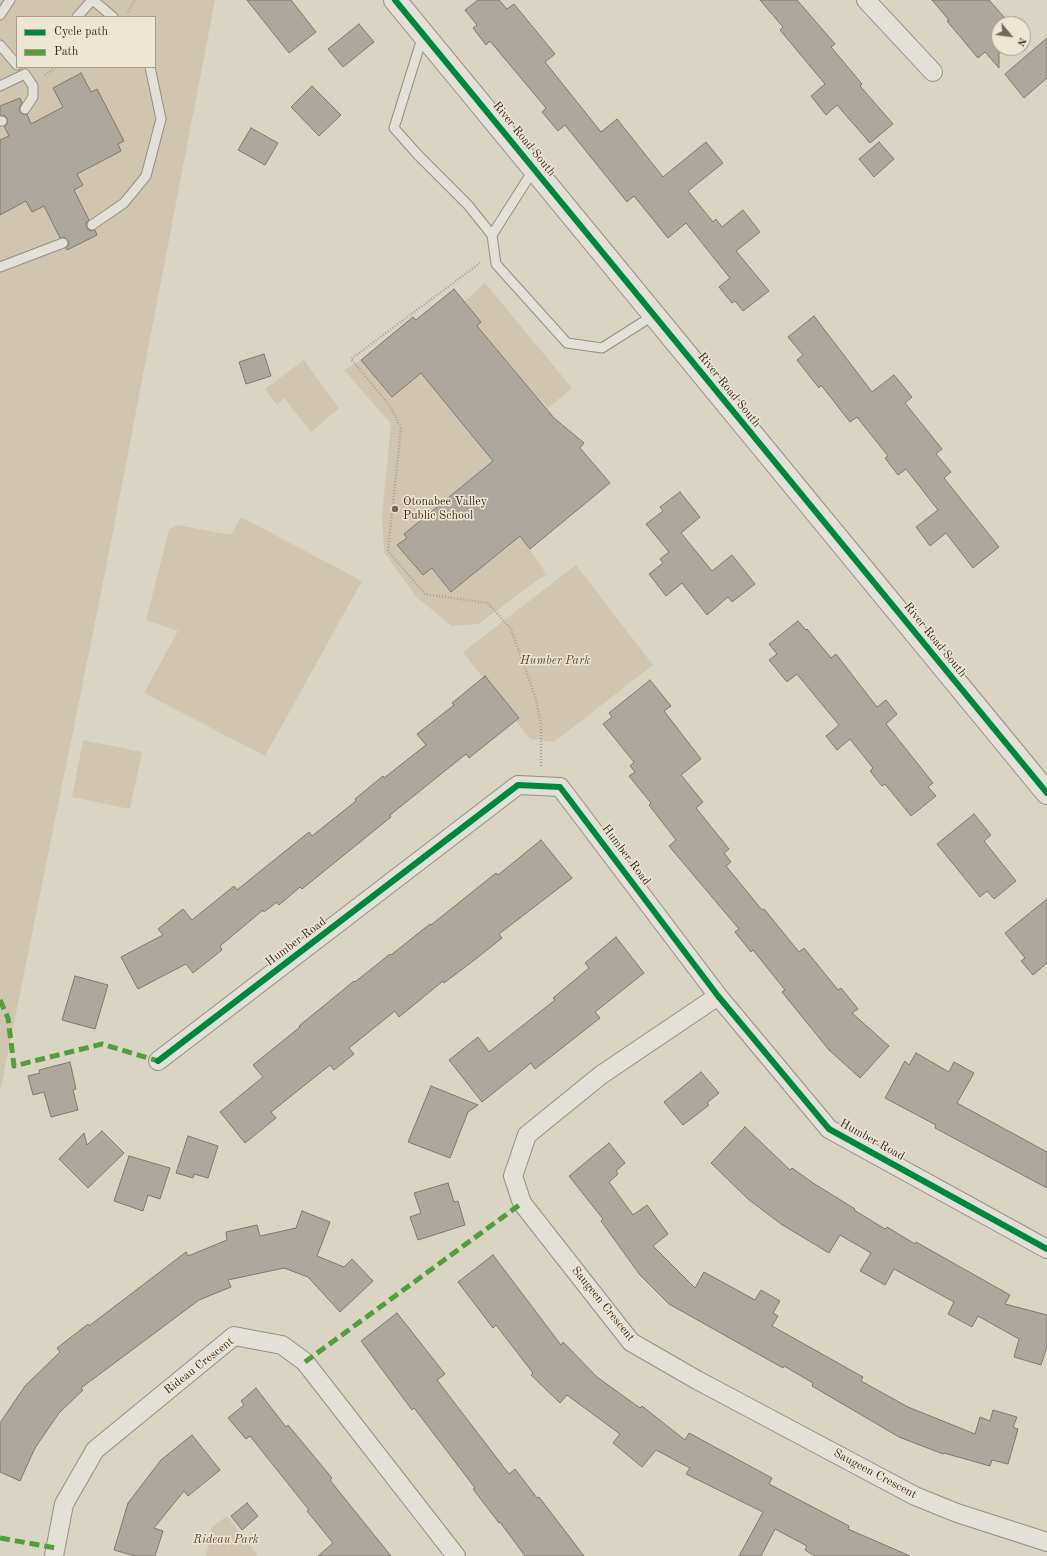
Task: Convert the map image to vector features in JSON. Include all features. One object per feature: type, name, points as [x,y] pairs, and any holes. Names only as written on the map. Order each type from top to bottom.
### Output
[{"type":"street","name":"River Road South","points":[[395,0],[1047,793]]},
{"type":"street","points":[[866,0],[933,72]]},
{"type":"street","name":"Humber Road","points":[[158,1061],[518,785],[560,787],[718,996],[829,1129],[1047,1249]]},
{"type":"street","name":"Saugeen Crescent","points":[[718,996],[601,1075],[527,1135],[513,1176],[522,1204],[631,1342],[697,1380],[915,1496],[957,1513],[1047,1542]]},
{"type":"street","name":"Rideau Crescent","points":[[54,1556],[64,1504],[96,1450],[234,1336],[282,1345],[305,1362],[456,1556]]},
{"type":"lane","points":[[0,15],[10,0]]},
{"type":"lane","points":[[78,16],[93,0],[112,16]]},
{"type":"lane","points":[[423,34],[394,128],[418,156],[468,205],[492,235],[496,264],[567,343],[602,348],[654,315]]},
{"type":"lane","points":[[0,45],[16,64]]},
{"type":"lane","points":[[20,68],[33,86],[33,97],[25,109]]},
{"type":"lane","points":[[0,86],[25,74],[31,68]]},
{"type":"lane","points":[[92,225],[124,203],[146,176],[161,119],[150,68]]},
{"type":"lane","points":[[492,235],[534,169]]},
{"type":"lane","points":[[0,267],[63,243]]},
{"type":"path","points":[[125,16],[135,0]]},
{"type":"path","points":[[484,260],[351,359],[390,406],[401,428],[388,551],[425,594],[488,603],[511,629],[536,696],[541,724],[540,786]]},
{"type":"green space","points":[[0,0],[215,0],[104,578],[0,1092]]},
{"type":"green space","points":[[485,283],[572,388],[548,408],[526,384],[522,386],[516,378],[519,375],[492,343],[483,351],[468,333],[481,322],[464,302]]},
{"type":"green space","points":[[304,360],[339,408],[311,432],[284,398],[277,405],[265,389]]},
{"type":"green space","points":[[361,360],[392,397],[423,371],[434,389],[490,457],[501,460],[490,464],[404,534],[407,538],[398,545],[423,575],[432,568],[452,592],[520,536],[546,574],[478,624],[452,626],[416,597],[384,552],[382,516],[391,424],[344,370]]},
{"type":"green space","points":[[241,517],[362,581],[265,756],[144,693],[178,631],[146,620],[169,530],[177,525],[231,535]]},
{"type":"green space","name":"Humber Park","points":[[576,565],[653,665],[554,742],[530,739],[463,652]]},
{"type":"green space","points":[[83,740],[142,752],[130,809],[72,797]]},
{"type":"green space","name":"Rideau Park","points":[[227,1516],[258,1556],[206,1556],[212,1527]]},
{"type":"building","points":[[247,0],[291,0],[316,32],[289,53]]},
{"type":"building","points":[[478,0],[499,0],[507,9],[514,4],[555,54],[545,62],[601,132],[617,119],[663,177],[706,142],[723,163],[688,191],[713,222],[716,219],[722,227],[743,210],[760,232],[736,251],[769,291],[743,311],[735,301],[732,303],[719,287],[730,278],[686,223],[668,238],[634,196],[627,202],[565,125],[558,131],[542,112],[546,108],[490,41],[486,45],[473,28],[477,25],[465,10]]},
{"type":"building","points":[[760,0],[797,0],[835,44],[831,47],[862,84],[860,86],[893,124],[870,143],[837,105],[826,115],[811,96],[825,84],[780,30],[783,27]]},
{"type":"building","points":[[932,0],[989,0],[1003,16],[991,16],[991,56],[999,56],[999,68],[985,52],[978,58],[947,21],[949,20]]},
{"type":"building","points":[[359,24],[374,42],[343,67],[328,49]]},
{"type":"building","points":[[1047,38],[1047,78],[1024,98],[1005,74],[1026,56],[1031,56],[1031,52]]},
{"type":"building","points":[[81,73],[91,92],[97,89],[124,141],[118,144],[121,151],[77,174],[83,185],[74,190],[89,220],[86,223],[87,228],[90,231],[95,230],[97,235],[67,250],[66,248],[69,244],[68,241],[64,237],[60,238],[44,206],[32,212],[26,201],[0,215],[0,140],[9,136],[4,126],[7,124],[7,118],[0,115],[0,106],[20,98],[22,103],[19,108],[20,111],[22,114],[27,114],[31,124],[63,107],[53,88]]},
{"type":"building","points":[[312,86],[341,115],[319,136],[291,107]]},
{"type":"building","points":[[251,128],[278,143],[265,165],[238,150]]},
{"type":"building","points":[[879,142],[894,159],[874,177],[859,159]]},
{"type":"building","points":[[454,289],[481,322],[477,326],[554,418],[584,443],[580,448],[610,483],[530,549],[520,536],[451,592],[432,568],[423,575],[397,545],[407,538],[404,534],[493,461],[421,373],[392,397],[361,360],[413,317],[416,320]]},
{"type":"building","points":[[814,316],[872,392],[894,375],[912,397],[905,403],[942,449],[936,454],[951,472],[944,478],[999,547],[973,568],[946,533],[930,546],[916,527],[938,510],[906,469],[898,475],[885,458],[888,456],[857,417],[850,422],[821,385],[819,388],[797,360],[803,355],[788,337]]},
{"type":"building","points":[[264,354],[271,376],[246,384],[239,362]]},
{"type":"building","points":[[680,492],[700,517],[681,533],[712,571],[732,555],[755,584],[732,602],[728,597],[707,615],[682,583],[666,596],[649,574],[663,563],[660,559],[669,552],[646,524],[663,511],[660,507]]},
{"type":"building","points":[[798,621],[806,630],[807,629],[831,658],[836,654],[877,707],[886,700],[897,714],[886,724],[933,783],[928,787],[936,796],[911,816],[885,784],[882,786],[870,771],[873,768],[850,739],[837,750],[826,736],[839,725],[797,674],[787,682],[769,660],[777,654],[769,644]]},
{"type":"building","points":[[485,676],[519,718],[469,758],[466,754],[390,815],[391,817],[302,889],[300,887],[279,905],[277,902],[264,912],[263,910],[220,946],[222,950],[193,973],[186,964],[138,989],[121,957],[163,935],[158,929],[183,909],[192,920],[234,886],[237,890],[309,832],[312,836],[356,801],[355,799],[383,776],[384,778],[426,745],[417,734],[454,705],[452,703]]},
{"type":"building","points":[[650,680],[671,706],[664,711],[701,759],[681,775],[703,802],[696,808],[729,849],[724,853],[731,862],[726,866],[799,952],[804,948],[838,990],[841,988],[858,1009],[852,1013],[889,1046],[860,1078],[829,1050],[782,992],[785,990],[753,950],[751,952],[735,932],[739,929],[669,846],[676,840],[649,805],[651,803],[629,776],[635,772],[630,766],[634,762],[603,724],[612,717],[609,713]]},
{"type":"building","points":[[974,814],[991,835],[984,841],[1016,881],[994,899],[987,891],[980,897],[937,844]]},
{"type":"building","points":[[541,840],[572,878],[499,934],[502,938],[477,958],[444,983],[443,981],[399,1017],[395,1011],[349,1048],[354,1054],[334,1070],[330,1065],[271,1112],[276,1118],[245,1143],[220,1112],[263,1077],[253,1065],[354,981],[355,982],[390,954],[391,955],[430,924],[431,925],[496,873],[498,875]]},
{"type":"building","points":[[1047,899],[1047,963],[1033,975],[1021,961],[1025,958],[1005,933]]},
{"type":"building","points":[[616,937],[644,973],[595,1012],[600,1018],[535,1069],[531,1063],[482,1102],[449,1060],[478,1037],[489,1052],[555,1000],[553,998],[589,968],[585,963]]},
{"type":"building","points":[[75,976],[108,985],[95,1029],[62,1020]]},
{"type":"building","points":[[916,1053],[949,1072],[954,1062],[974,1073],[957,1103],[1047,1152],[1047,1188],[935,1128],[936,1125],[885,1098],[905,1061],[909,1065]]},
{"type":"building","points":[[70,1062],[76,1089],[73,1090],[78,1110],[51,1117],[44,1092],[33,1095],[28,1076],[40,1073],[39,1070]]},
{"type":"building","points":[[701,1072],[719,1093],[707,1103],[709,1105],[683,1125],[664,1102]]},
{"type":"building","points":[[431,1086],[478,1105],[468,1112],[450,1158],[408,1142]]},
{"type":"building","points":[[745,1127],[790,1170],[792,1168],[885,1229],[887,1227],[915,1244],[916,1242],[1010,1295],[1005,1304],[1047,1315],[1047,1346],[1041,1365],[1014,1357],[1019,1339],[978,1316],[972,1327],[948,1314],[954,1302],[894,1269],[885,1285],[860,1271],[871,1253],[840,1235],[829,1253],[781,1224],[748,1199],[711,1163]]},
{"type":"building","points":[[102,1131],[124,1153],[88,1188],[59,1159],[84,1133],[87,1145]]},
{"type":"building","points":[[188,1136],[218,1146],[208,1178],[194,1174],[193,1178],[176,1173]]},
{"type":"building","points":[[609,1143],[625,1163],[616,1171],[618,1174],[609,1182],[633,1215],[647,1205],[668,1234],[653,1246],[695,1288],[704,1272],[755,1300],[761,1290],[780,1301],[773,1313],[778,1316],[772,1326],[863,1377],[861,1381],[908,1407],[975,1434],[980,1417],[990,1421],[993,1410],[1017,1417],[1013,1427],[1018,1429],[1008,1464],[992,1460],[990,1466],[944,1453],[943,1454],[899,1437],[812,1386],[813,1383],[784,1366],[783,1368],[669,1304],[640,1275],[601,1221],[603,1219],[569,1176]]},
{"type":"building","points":[[129,1156],[170,1168],[160,1199],[148,1195],[143,1211],[114,1201]]},
{"type":"building","points":[[448,1183],[454,1202],[458,1201],[465,1225],[418,1240],[410,1217],[421,1213],[414,1193]]},
{"type":"building","points":[[302,1211],[330,1222],[317,1256],[344,1267],[352,1259],[373,1281],[340,1312],[308,1277],[284,1268],[228,1280],[231,1287],[199,1300],[81,1388],[83,1390],[59,1413],[35,1448],[20,1481],[0,1472],[0,1423],[25,1386],[60,1352],[57,1348],[88,1324],[89,1326],[186,1252],[188,1256],[227,1240],[226,1232],[257,1225],[260,1236],[296,1228]]},
{"type":"building","points":[[493,1255],[561,1345],[563,1342],[597,1377],[640,1408],[642,1406],[685,1440],[689,1433],[772,1478],[769,1484],[849,1526],[848,1529],[910,1556],[815,1556],[805,1550],[807,1546],[775,1529],[761,1556],[739,1556],[763,1512],[686,1474],[690,1468],[656,1450],[642,1467],[613,1443],[620,1434],[567,1395],[560,1403],[531,1375],[533,1373],[496,1325],[493,1328],[458,1282]]},
{"type":"building","points":[[397,1313],[445,1374],[437,1380],[509,1474],[515,1469],[537,1498],[539,1497],[584,1556],[525,1556],[473,1489],[475,1488],[414,1408],[412,1410],[361,1341]]},
{"type":"building","points":[[256,1388],[286,1427],[288,1425],[332,1478],[330,1480],[333,1484],[391,1556],[318,1556],[333,1543],[307,1511],[309,1510],[250,1436],[246,1439],[228,1418],[244,1405],[241,1401]]},
{"type":"building","points":[[192,1435],[220,1470],[188,1496],[184,1491],[154,1528],[163,1531],[155,1556],[135,1556],[114,1550],[128,1503],[161,1460]]},
{"type":"building","points":[[247,1503],[258,1516],[242,1530],[231,1516]]},
{"type":"marked path","points":[[0,1000],[8,1018],[14,1066],[102,1044],[158,1061]]},
{"type":"marked path","points":[[305,1362],[522,1203]]},
{"type":"marked path","points":[[0,1538],[56,1548]]},
{"type":"cycle path","points":[[395,0],[1047,793]]},
{"type":"cycle path","points":[[158,1061],[518,785],[560,787],[718,996],[829,1129],[1047,1249]]},
{"type":"place","name":"Otonabee Valley Public School","points":[[395,509]]}]
